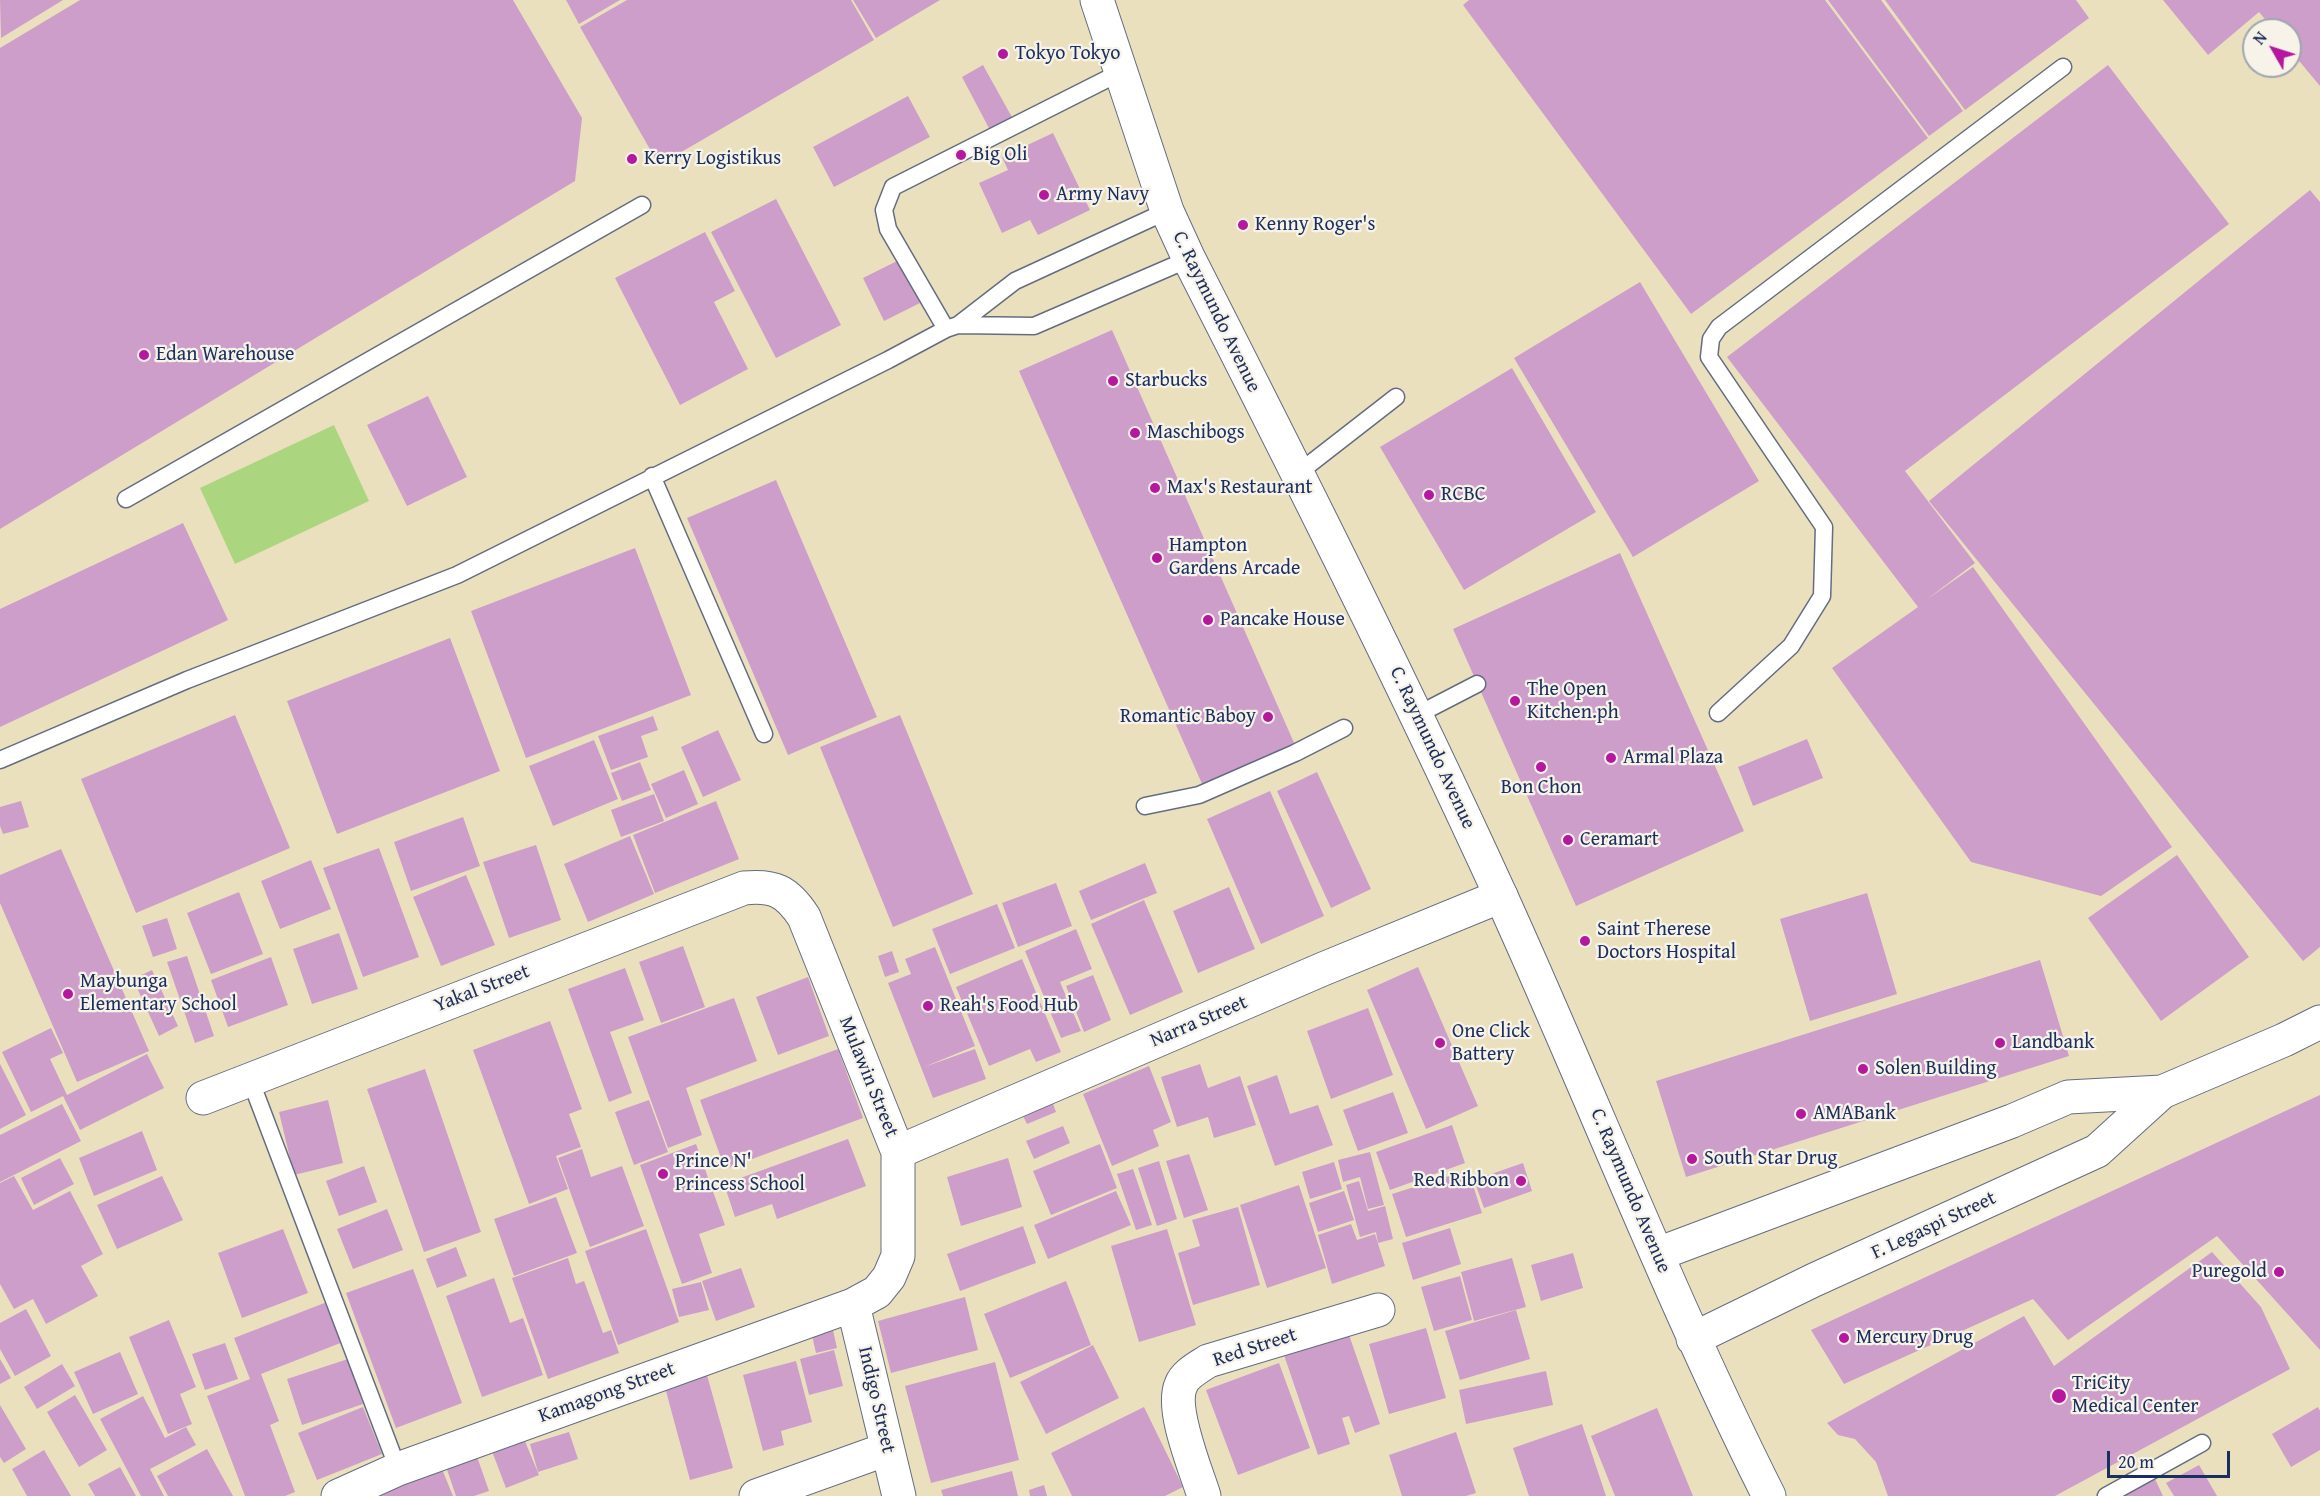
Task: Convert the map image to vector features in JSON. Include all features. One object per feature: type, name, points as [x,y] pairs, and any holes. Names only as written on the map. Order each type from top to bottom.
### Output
[{"type":"street","name":"C. Raymundo Avenue","points":[[1097,0],[1167,211],[1417,715],[1501,896],[1658,1254],[1693,1340],[1769,1496]]},
{"type":"street","name":"Yakal Street","points":[[203,1098],[744,888],[762,886]]},
{"type":"street","name":"Mulawin Street","points":[[762,886],[780,891],[794,902],[804,917],[898,1152],[898,1256],[889,1277],[865,1298]]},
{"type":"street","name":"Narra Street","points":[[898,1152],[1323,969],[1501,896]]},
{"type":"street","name":"F. Legaspi Street","points":[[1693,1340],[1825,1275],[2097,1151],[2162,1092],[2284,1040],[2320,1022]]},
{"type":"street","name":"F. Legaspi Street","points":[[1658,1254],[2012,1121],[2068,1097],[2162,1092]]},
{"type":"street","name":"Kamagong Street","points":[[338,1496],[398,1469],[865,1298]]},
{"type":"street","name":"Indigo Street","points":[[865,1298],[887,1449],[899,1496]]},
{"type":"street","name":"Red Street","points":[[1204,1496],[1178,1412],[1177,1396],[1181,1383],[1208,1361],[1378,1310]]},
{"type":"street","points":[[756,1496],[887,1449]]},
{"type":"lane","points":[[1718,713],[1791,646],[1822,596],[1824,527],[1709,357],[1711,339],[1719,327],[2063,67]]},
{"type":"lane","points":[[952,327],[888,229],[884,210],[893,188],[1121,72]]},
{"type":"lane","points":[[126,499],[642,205]]},
{"type":"lane","points":[[0,760],[187,680],[458,575],[952,327],[1015,280],[1167,211]]},
{"type":"lane","points":[[952,327],[1034,326],[1189,259]]},
{"type":"lane","points":[[1297,474],[1396,397]]},
{"type":"lane","points":[[652,476],[764,734]]},
{"type":"lane","points":[[1417,715],[1477,684]]},
{"type":"lane","points":[[1145,806],[1199,795],[1295,753],[1344,728]]},
{"type":"lane","points":[[250,1079],[398,1469]]},
{"type":"lane","points":[[2106,1496],[2202,1443]]},
{"type":"green space","points":[[334,425],[369,501],[235,564],[200,488]]},
{"type":"building","points":[[0,0],[63,0],[1,38]]},
{"type":"building","name":"Edan Warehouse","points":[[80,0],[513,0],[582,118],[575,181],[0,529],[0,48]]},
{"type":"building","points":[[566,0],[620,0],[579,24]]},
{"type":"building","points":[[627,0],[851,0],[874,40],[659,165],[580,27]]},
{"type":"building","points":[[853,0],[940,0],[876,38]]},
{"type":"building","points":[[1469,0],[1825,0],[1928,138],[1691,314],[1463,5]]},
{"type":"building","points":[[1828,0],[1881,0],[1963,111],[1929,136]]},
{"type":"building","points":[[1885,0],[2076,0],[2089,18],[1965,110]]},
{"type":"building","points":[[2163,0],[2320,0],[2320,86],[2302,64],[2302,18],[2264,18],[2259,12],[2252,18],[2242,18],[2242,26],[2208,55]]},
{"type":"building","points":[[983,65],[1013,119],[991,132],[962,77]]},
{"type":"building","points":[[2108,65],[2229,224],[1905,471],[1975,563],[1926,600],[1973,567],[2172,847],[2101,896],[1971,862],[1832,668],[1918,607],[1727,357]]},
{"type":"building","points":[[908,96],[930,137],[834,187],[813,147]]},
{"type":"building","points":[[1053,133],[1090,210],[1038,235],[1030,220],[1002,233],[979,183],[1008,170],[1002,157]]},
{"type":"building","points":[[2310,190],[2320,202],[2320,947],[2303,961],[1929,501]]},
{"type":"building","points":[[776,199],[841,325],[776,358],[711,232]]},
{"type":"building","points":[[705,232],[735,291],[714,302],[748,369],[680,405],[615,278]]},
{"type":"building","points":[[899,260],[920,303],[884,321],[863,278]]},
{"type":"building","points":[[1640,282],[1759,481],[1633,557],[1514,358]]},
{"type":"building","name":"Hampton Gardens Arcade","points":[[1112,330],[1295,745],[1203,786],[1019,371]]},
{"type":"building","points":[[1512,368],[1596,512],[1464,590],[1380,447]]},
{"type":"building","points":[[428,396],[467,477],[407,506],[367,425]]},
{"type":"building","points":[[776,480],[877,717],[788,755],[687,518]]},
{"type":"building","points":[[183,523],[228,620],[0,727],[0,609]]},
{"type":"building","points":[[635,548],[691,695],[526,758],[471,611]]},
{"type":"building","name":"Armal Plaza","points":[[1620,553],[1744,831],[1576,906],[1453,629]]},
{"type":"building","points":[[450,638],[500,771],[337,834],[287,701]]},
{"type":"building","points":[[235,715],[290,848],[136,913],[81,779]]},
{"type":"building","points":[[900,715],[973,894],[893,927],[820,747]]},
{"type":"building","points":[[653,716],[658,730],[641,736],[648,757],[611,770],[598,736]]},
{"type":"building","points":[[718,730],[741,780],[703,797],[681,747]]},
{"type":"building","points":[[1807,739],[1823,778],[1753,806],[1738,767]]},
{"type":"building","points":[[594,740],[618,799],[553,826],[529,766]]},
{"type":"building","points":[[640,762],[651,790],[622,801],[611,773]]},
{"type":"building","points":[[684,770],[698,804],[666,818],[651,784]]},
{"type":"building","points":[[1317,772],[1371,889],[1331,908],[1277,791]]},
{"type":"building","points":[[1270,791],[1324,916],[1261,944],[1207,819]]},
{"type":"building","points":[[654,794],[664,821],[621,837],[611,810]]},
{"type":"building","points":[[21,801],[29,827],[3,834],[0,826],[0,807]]},
{"type":"building","points":[[716,801],[739,859],[655,893],[633,835]]},
{"type":"building","points":[[463,817],[480,866],[411,891],[394,842]]},
{"type":"building","points":[[630,836],[654,894],[588,922],[564,864]]},
{"type":"building","points":[[536,845],[561,920],[509,938],[483,862]]},
{"type":"building","points":[[379,848],[419,957],[363,977],[323,868]]},
{"type":"building","points":[[61,849],[149,1051],[77,1082],[0,903],[0,875]]},
{"type":"building","points":[[2177,855],[2249,957],[2161,1021],[2088,918]]},
{"type":"building","points":[[311,860],[331,909],[280,929],[261,881]]},
{"type":"building","points":[[1145,863],[1157,893],[1091,920],[1079,891]]},
{"type":"building","points":[[466,875],[495,945],[441,966],[413,897]]},
{"type":"building","points":[[1056,883],[1072,926],[1018,947],[1002,903]]},
{"type":"building","points":[[1229,887],[1255,949],[1198,973],[1173,911]]},
{"type":"building","points":[[239,892],[263,954],[211,974],[187,913]]},
{"type":"building","points":[[1867,893],[1897,994],[1810,1021],[1780,919]]},
{"type":"building","points":[[1144,900],[1183,992],[1130,1015],[1091,924]]},
{"type":"building","points":[[997,904],[1015,948],[950,974],[932,929]]},
{"type":"building","points":[[167,918],[177,949],[153,957],[142,926]]},
{"type":"building","points":[[1076,929],[1092,969],[1060,982],[1081,1031],[1061,1038],[1025,951]]},
{"type":"building","points":[[339,933],[358,989],[312,1004],[293,949]]},
{"type":"building","points":[[683,946],[705,1007],[661,1023],[639,962]]},
{"type":"building","points":[[935,947],[975,1046],[924,1067],[975,1049],[986,1079],[933,1098],[888,983],[911,974],[905,959]]},
{"type":"building","points":[[892,951],[899,972],[885,977],[878,956]]},
{"type":"building","points":[[187,956],[214,1036],[195,1043],[167,962]]},
{"type":"building","points":[[271,957],[288,1005],[228,1027],[211,980]]},
{"type":"building","points":[[1022,959],[1061,1052],[1036,1062],[1030,1049],[989,1066],[956,987]]},
{"type":"building","name":"Solen Building","points":[[2040,960],[2069,1056],[1686,1177],[1656,1081]]},
{"type":"building","points":[[1418,967],[1478,1106],[1426,1129],[1367,990]]},
{"type":"building","points":[[625,968],[644,1020],[610,1032],[632,1093],[609,1102],[568,989]]},
{"type":"building","points":[[152,970],[178,1026],[159,1036],[133,979]]},
{"type":"building","points":[[1093,975],[1111,1020],[1084,1032],[1066,986]]},
{"type":"building","points":[[808,977],[829,1036],[778,1055],[756,997]]},
{"type":"building","points":[[734,998],[757,1061],[686,1088],[702,1135],[668,1148],[628,1037]]},
{"type":"building","points":[[1368,1008],[1393,1075],[1331,1099],[1307,1031]]},
{"type":"building","points":[[550,1021],[582,1109],[569,1114],[581,1147],[556,1156],[568,1189],[529,1204],[473,1050]]},
{"type":"building","points":[[51,1028],[63,1053],[50,1059],[67,1095],[147,1054],[164,1088],[80,1130],[63,1096],[31,1112],[2,1052]]},
{"type":"building","points":[[838,1049],[863,1118],[725,1169],[700,1100]]},
{"type":"building","points":[[0,1064],[26,1115],[0,1129]]},
{"type":"building","points":[[1200,1064],[1208,1088],[1240,1076],[1256,1125],[1214,1138],[1208,1117],[1177,1127],[1161,1077]]},
{"type":"building","points":[[1149,1066],[1171,1122],[1153,1130],[1159,1146],[1112,1166],[1083,1094]]},
{"type":"building","points":[[425,1069],[481,1232],[424,1252],[367,1089]]},
{"type":"building","points":[[1277,1075],[1290,1114],[1318,1105],[1333,1145],[1275,1166],[1247,1086]]},
{"type":"building","points":[[1393,1092],[1408,1133],[1358,1151],[1343,1110]]},
{"type":"building","points":[[2320,1095],[2320,1350],[2217,1236],[2068,1340],[2033,1299],[1844,1384],[1811,1330]]},
{"type":"building","points":[[328,1100],[343,1163],[294,1175],[279,1112]]},
{"type":"building","points":[[649,1100],[668,1152],[634,1165],[615,1112]]},
{"type":"building","points":[[1052,1101],[1056,1112],[1027,1124],[1022,1114]]},
{"type":"building","points":[[62,1104],[81,1141],[0,1182],[0,1135]]},
{"type":"building","points":[[1452,1125],[1465,1163],[1390,1190],[1376,1152]]},
{"type":"building","points":[[1063,1126],[1070,1143],[1034,1159],[1026,1141]]},
{"type":"building","points":[[142,1131],[157,1170],[94,1196],[79,1158]]},
{"type":"building","points":[[848,1139],[866,1186],[777,1219],[772,1204],[735,1217],[724,1184]]},
{"type":"building","points":[[696,1144],[725,1225],[699,1234],[712,1273],[682,1284],[640,1165]]},
{"type":"building","points":[[1100,1144],[1117,1188],[1051,1215],[1033,1171]]},
{"type":"building","points":[[582,1149],[591,1177],[622,1166],[644,1226],[590,1247],[558,1158]]},
{"type":"building","points":[[1370,1152],[1384,1205],[1368,1209],[1360,1177],[1343,1182],[1338,1160]]},
{"type":"building","points":[[1189,1154],[1208,1210],[1184,1218],[1166,1161]]},
{"type":"building","points":[[60,1158],[74,1184],[34,1205],[21,1178]]},
{"type":"building","points":[[1008,1158],[1022,1207],[961,1226],[947,1177]]},
{"type":"building","points":[[1159,1161],[1177,1219],[1157,1226],[1138,1168]]},
{"type":"building","points":[[1334,1162],[1342,1189],[1310,1199],[1302,1172]]},
{"type":"building","points":[[1523,1163],[1532,1191],[1484,1208],[1474,1180]]},
{"type":"building","points":[[364,1166],[377,1202],[339,1216],[326,1181]]},
{"type":"building","points":[[1133,1169],[1152,1225],[1136,1230],[1117,1174]]},
{"type":"building","points":[[1468,1170],[1482,1213],[1406,1237],[1392,1194]]},
{"type":"building","points":[[14,1176],[33,1210],[70,1191],[103,1254],[81,1266],[98,1296],[46,1324],[33,1299],[14,1309],[0,1284],[0,1183]]},
{"type":"building","points":[[162,1176],[183,1220],[117,1249],[97,1205]]},
{"type":"building","points":[[1359,1181],[1368,1211],[1385,1206],[1393,1239],[1378,1243],[1376,1232],[1360,1237],[1346,1185]]},
{"type":"building","points":[[1299,1185],[1326,1268],[1267,1288],[1240,1205]]},
{"type":"building","points":[[1116,1191],[1131,1225],[1048,1259],[1034,1225]]},
{"type":"building","points":[[1344,1191],[1354,1220],[1318,1232],[1309,1203]]},
{"type":"building","points":[[556,1197],[577,1253],[514,1276],[494,1219]]},
{"type":"building","points":[[1238,1207],[1260,1285],[1193,1305],[1178,1253],[1200,1246],[1192,1220]]},
{"type":"building","points":[[387,1209],[403,1250],[353,1269],[337,1229]]},
{"type":"building","points":[[1351,1224],[1357,1240],[1375,1234],[1385,1266],[1332,1284],[1318,1235]]},
{"type":"building","points":[[1023,1226],[1036,1263],[960,1291],[947,1254]]},
{"type":"building","points":[[1450,1228],[1461,1264],[1413,1280],[1402,1243]]},
{"type":"building","points":[[283,1229],[308,1293],[242,1318],[218,1253]]},
{"type":"building","points":[[646,1229],[679,1322],[618,1345],[585,1251]]},
{"type":"building","points":[[1167,1229],[1196,1325],[1139,1342],[1111,1246]]},
{"type":"building","points":[[456,1247],[467,1276],[437,1288],[426,1259]]},
{"type":"building","name":"TriCity Medical Center","points":[[2212,1252],[2261,1307],[2290,1369],[2055,1496],[1888,1496],[1876,1462],[1855,1439],[1838,1435],[1827,1423],[2024,1316],[2054,1366]]},
{"type":"building","points":[[1573,1253],[1583,1288],[1541,1301],[1531,1265]]},
{"type":"building","points":[[568,1258],[576,1284],[584,1281],[603,1333],[611,1330],[619,1353],[548,1379],[512,1278]]},
{"type":"building","points":[[1512,1258],[1526,1307],[1474,1321],[1461,1272]]},
{"type":"building","points":[[741,1268],[755,1307],[716,1321],[702,1281]]},
{"type":"building","points":[[413,1269],[462,1403],[396,1428],[346,1293]]},
{"type":"building","points":[[1460,1276],[1472,1320],[1434,1331],[1421,1287]]},
{"type":"building","points":[[494,1278],[510,1323],[523,1318],[543,1375],[482,1397],[446,1296]]},
{"type":"building","points":[[1066,1281],[1091,1345],[1010,1378],[984,1314]]},
{"type":"building","points":[[701,1282],[709,1310],[679,1317],[672,1289]]},
{"type":"building","points":[[965,1297],[978,1350],[891,1373],[878,1321]]},
{"type":"building","points":[[327,1302],[343,1342],[261,1374],[279,1421],[270,1425],[295,1492],[285,1496],[245,1496],[207,1396],[250,1379],[234,1338]]},
{"type":"building","points":[[26,1309],[51,1356],[15,1376],[0,1349],[0,1323]]},
{"type":"building","points":[[1516,1310],[1530,1359],[1460,1380],[1445,1331]]},
{"type":"building","points":[[169,1320],[196,1387],[180,1394],[192,1424],[168,1434],[129,1337]]},
{"type":"building","points":[[832,1326],[837,1348],[816,1353],[811,1331]]},
{"type":"building","points":[[1426,1328],[1446,1398],[1389,1414],[1369,1344]]},
{"type":"building","points":[[1348,1332],[1380,1424],[1355,1433],[1349,1416],[1342,1418],[1350,1444],[1318,1455],[1284,1355]]},
{"type":"building","points":[[225,1343],[238,1379],[205,1390],[192,1354]]},
{"type":"building","points":[[1093,1345],[1119,1398],[1046,1434],[1020,1382]]},
{"type":"building","points":[[834,1350],[843,1386],[809,1395],[800,1359]]},
{"type":"building","points":[[120,1352],[138,1394],[93,1414],[74,1372]]},
{"type":"building","points":[[0,1359],[11,1378],[0,1384]]},
{"type":"building","points":[[348,1359],[363,1404],[302,1425],[287,1379]]},
{"type":"building","points":[[796,1361],[812,1422],[781,1431],[784,1445],[763,1451],[743,1375]]},
{"type":"building","points":[[995,1362],[1019,1460],[931,1483],[905,1386]]},
{"type":"building","points":[[1279,1363],[1310,1448],[1238,1475],[1206,1390]]},
{"type":"building","points":[[62,1364],[75,1386],[37,1409],[24,1387]]},
{"type":"building","points":[[705,1368],[733,1468],[690,1480],[663,1380]]},
{"type":"building","points":[[1546,1371],[1553,1405],[1466,1424],[1459,1390]]},
{"type":"building","points":[[75,1395],[107,1450],[79,1467],[47,1412]]},
{"type":"building","points":[[143,1396],[165,1438],[186,1427],[196,1445],[150,1469],[164,1496],[141,1496],[100,1419]]},
{"type":"building","points":[[0,1405],[26,1449],[4,1463],[0,1457]]},
{"type":"building","points":[[363,1407],[382,1454],[317,1480],[298,1433]]},
{"type":"building","points":[[1144,1407],[1183,1487],[1165,1496],[1072,1496],[1051,1453]]},
{"type":"building","points":[[2318,1407],[2320,1411],[2320,1450],[2291,1467],[2272,1434]]},
{"type":"building","points":[[1657,1408],[1693,1496],[1615,1496],[1591,1436]]},
{"type":"building","points":[[1582,1424],[1606,1496],[1529,1496],[1513,1448]]},
{"type":"building","points":[[569,1432],[578,1459],[538,1472],[530,1444]]},
{"type":"building","points":[[1456,1432],[1476,1493],[1466,1496],[1402,1496],[1389,1455]]},
{"type":"building","points":[[522,1434],[539,1475],[506,1488],[490,1446]]},
{"type":"building","points":[[474,1448],[489,1491],[474,1496],[456,1496],[443,1458]]},
{"type":"building","points":[[207,1449],[233,1496],[168,1496],[157,1476]]},
{"type":"building","points":[[44,1450],[71,1496],[27,1496],[12,1469]]},
{"type":"building","points":[[2199,1465],[2217,1496],[2174,1496],[2166,1483]]},
{"type":"building","points":[[120,1467],[136,1496],[95,1496],[88,1484]]},
{"type":"building","points":[[442,1469],[453,1496],[377,1496]]},
{"type":"building","points":[[1012,1471],[1018,1496],[943,1496],[941,1490]]},
{"type":"building","points":[[2155,1479],[2163,1496],[2122,1496],[2122,1494]]},
{"type":"building","points":[[1044,1485],[1047,1496],[1030,1496],[1029,1490]]},
{"type":"place","name":"Tokyo Tokyo","points":[[1003,54]]},
{"type":"place","name":"Big Oli","points":[[961,155]]},
{"type":"place","name":"Kerry Logistikus","points":[[632,159]]},
{"type":"place","name":"Army Navy","points":[[1044,195]]},
{"type":"place","name":"Kenny Roger's","points":[[1243,225]]},
{"type":"place","name":"Edan Warehouse","points":[[144,355]]},
{"type":"place","name":"Starbucks","points":[[1113,381]]},
{"type":"place","name":"Maschibogs","points":[[1135,433]]},
{"type":"place","name":"Max's Restaurant","points":[[1155,488]]},
{"type":"place","name":"RCBC","points":[[1429,495]]},
{"type":"place","name":"Hampton Gardens Arcade","points":[[1157,558]]},
{"type":"place","name":"Pancake House","points":[[1208,620]]},
{"type":"place","name":"The Open Kitchen.ph","points":[[1515,701]]},
{"type":"place","name":"Romantic Baboy","points":[[1268,717]]},
{"type":"place","name":"Armal Plaza","points":[[1611,758]]},
{"type":"place","name":"Bon Chon","points":[[1541,767]]},
{"type":"place","name":"Ceramart","points":[[1568,840]]},
{"type":"place","name":"Saint Therese Doctors Hospital","points":[[1585,941]]},
{"type":"place","name":"Maybunga Elementary School","points":[[68,994]]},
{"type":"place","name":"Reah's Food Hub","points":[[928,1006]]},
{"type":"place","name":"One Click Battery","points":[[1440,1043]]},
{"type":"place","name":"Landbank","points":[[2000,1043]]},
{"type":"place","name":"Solen Building","points":[[1863,1069]]},
{"type":"place","name":"AMABank","points":[[1801,1114]]},
{"type":"place","name":"South Star Drug","points":[[1692,1159]]},
{"type":"place","name":"Prince N' Princess School","points":[[663,1174]]},
{"type":"place","name":"Red Ribbon","points":[[1521,1181]]},
{"type":"place","name":"Puregold","points":[[2279,1272]]},
{"type":"place","name":"Mercury Drug","points":[[1844,1338]]},
{"type":"place","name":"TriCity Medical Center","points":[[2059,1396]]}]
